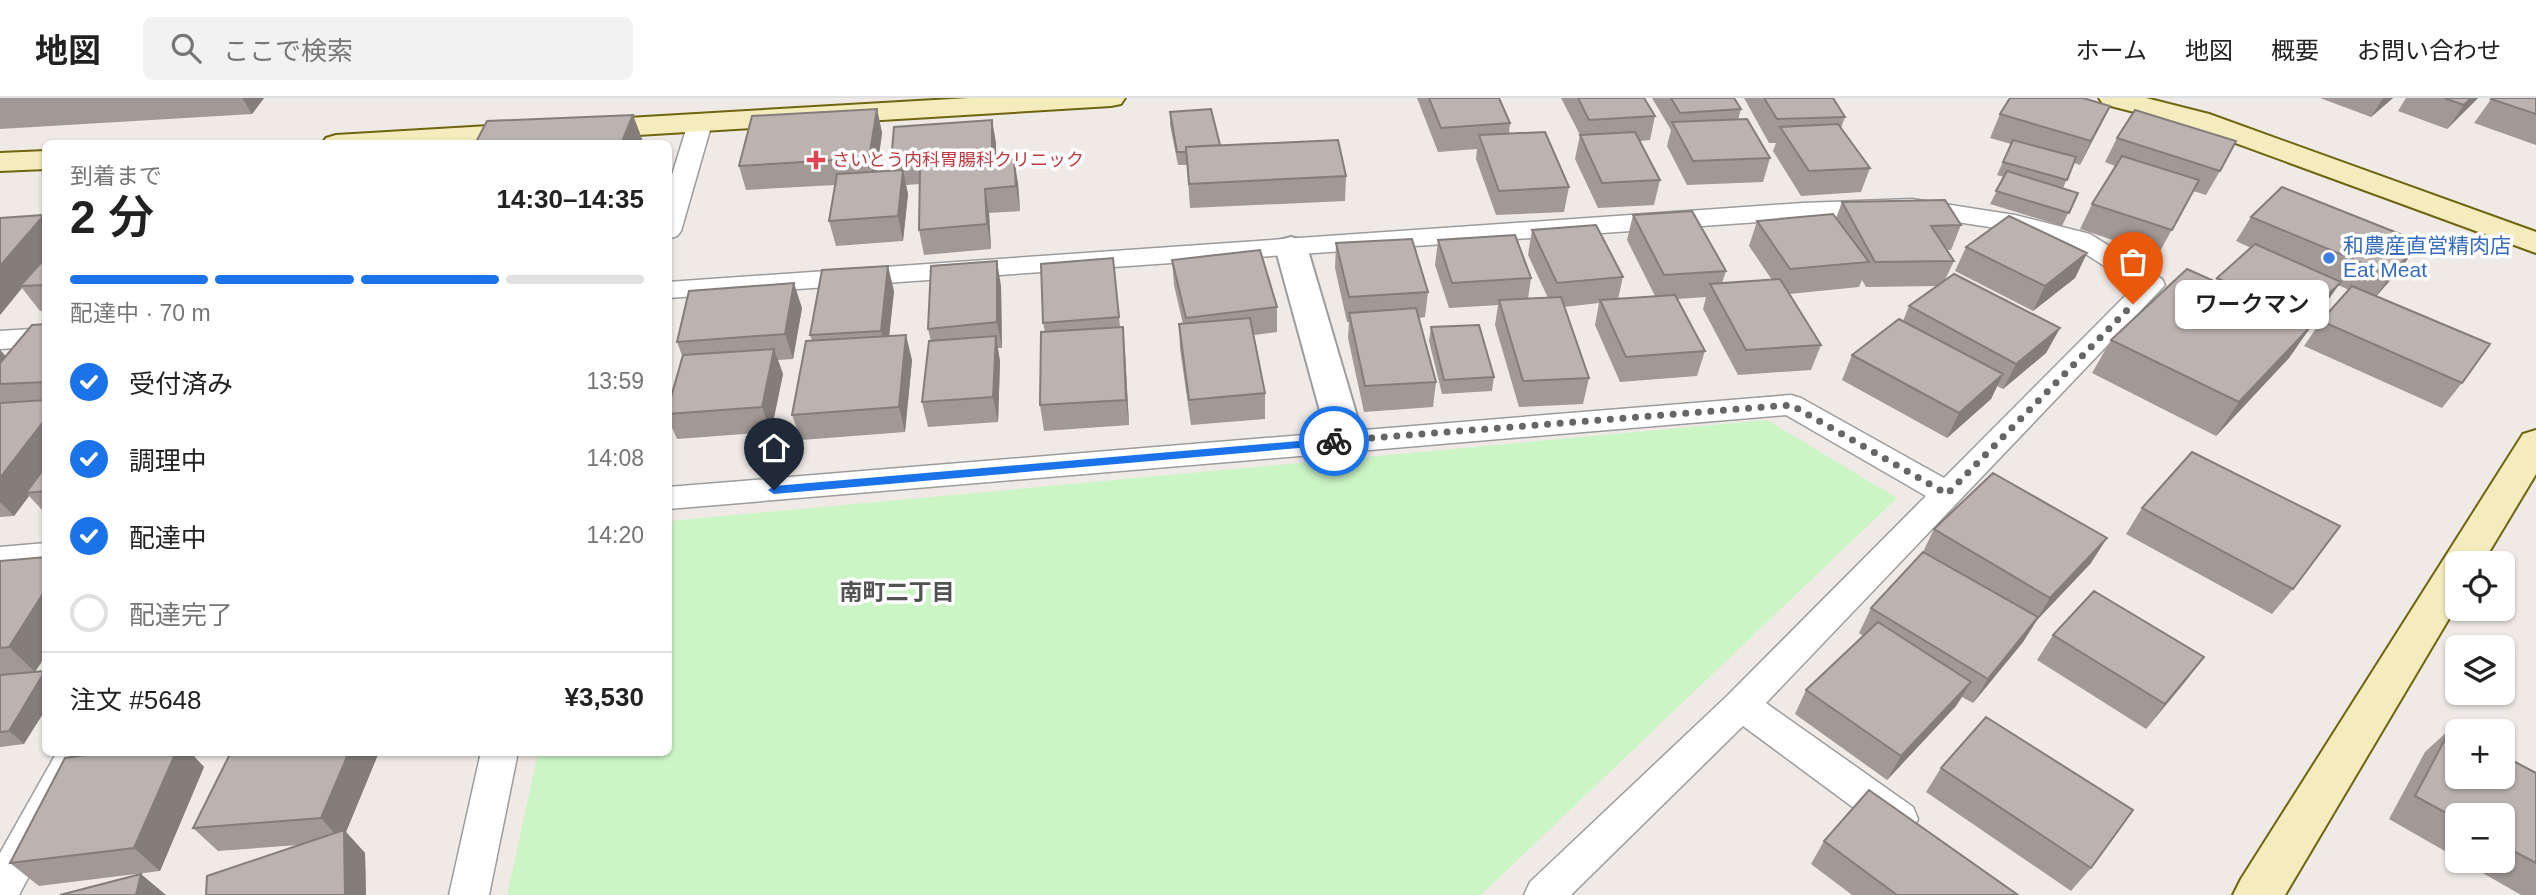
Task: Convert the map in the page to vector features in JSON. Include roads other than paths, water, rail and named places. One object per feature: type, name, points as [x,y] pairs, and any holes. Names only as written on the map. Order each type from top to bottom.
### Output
[{"type":"street","points":[[380,140],[703,111],[1111,98]]},
{"type":"street","points":[[2113,98],[2199,120],[2536,243]]},
{"type":"street","points":[[0,162],[42,160]]},
{"type":"street","points":[[1291,247],[1346,440]]},
{"type":"street","points":[[2469,551],[2536,443]]},
{"type":"street","points":[[2258,895],[2445,590]]},
{"type":"lane","points":[[672,217],[703,111]]},
{"type":"lane","points":[[672,290],[1803,211],[1912,207],[2015,223],[2081,239],[2152,285],[1741,705],[1544,895]]},
{"type":"lane","points":[[0,340],[42,337]]},
{"type":"lane","points":[[672,498],[1791,405],[1947,494]]},
{"type":"lane","points":[[0,559],[42,555]]},
{"type":"lane","points":[[1741,705],[1928,840]]},
{"type":"lane","points":[[0,891],[75,756]]},
{"type":"lane","points":[[469,895],[499,756]]},
{"type":"place","name":"さいとう内科胃腸科クリニック","points":[[816,160]]},
{"type":"place","name":"和農産直営精肉店 Eat Meat","points":[[2329,258]]},
{"type":"place","name":"ワークマン","points":[[2133,304]]},
{"type":"district","name":"南町二丁目","points":[[897,592]]}]
